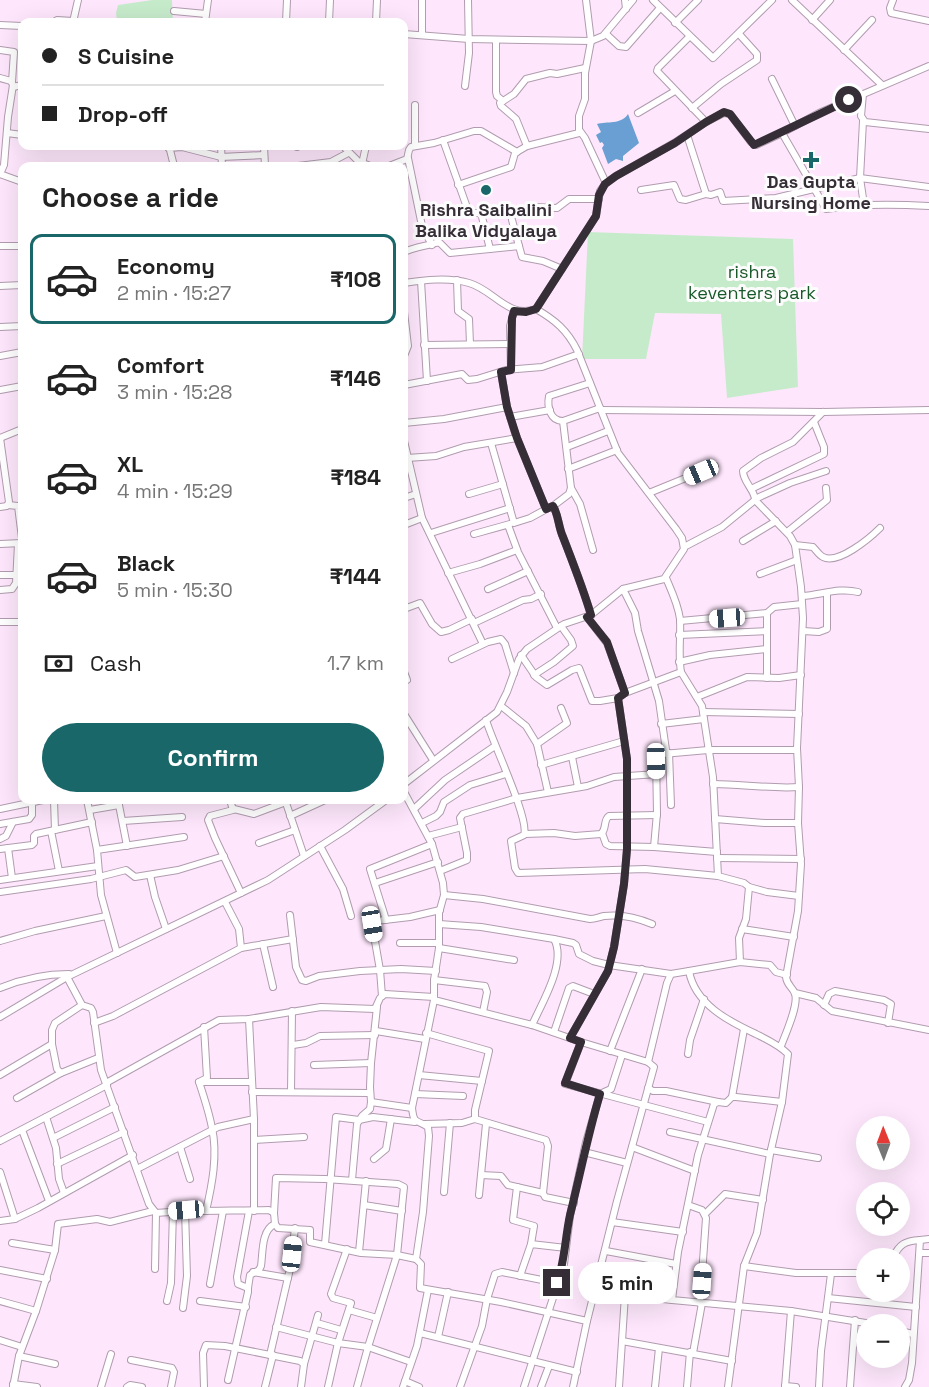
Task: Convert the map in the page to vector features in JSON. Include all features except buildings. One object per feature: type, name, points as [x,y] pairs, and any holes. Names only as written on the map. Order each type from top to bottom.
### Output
[{"type":"street","points":[[74,18],[78,0]]},
{"type":"street","points":[[206,18],[208,0]]},
{"type":"street","points":[[286,18],[287,0]]},
{"type":"street","points":[[329,18],[330,0]]},
{"type":"street","points":[[376,18],[377,0]]},
{"type":"street","points":[[422,0],[422,35]]},
{"type":"street","points":[[465,86],[469,39],[468,0]]},
{"type":"street","points":[[586,0],[591,41],[585,68],[585,99],[579,119],[580,131],[606,183]]},
{"type":"street","points":[[625,0],[626,9]]},
{"type":"street","points":[[408,34],[469,39],[591,41],[600,39],[606,34],[633,0]]},
{"type":"street","points":[[653,0],[713,58],[772,0]]},
{"type":"street","points":[[675,23],[698,0]]},
{"type":"street","points":[[792,0],[882,86]]},
{"type":"street","points":[[812,20],[830,0]]},
{"type":"street","points":[[893,0],[891,13],[929,21]]},
{"type":"street","points":[[606,34],[619,46],[626,47],[660,8]]},
{"type":"street","points":[[174,11],[206,14]]},
{"type":"street","points":[[844,50],[872,20]]},
{"type":"street","points":[[0,25],[18,26]]},
{"type":"street","points":[[692,108],[721,84],[758,60],[757,54],[739,34]]},
{"type":"street","points":[[689,37],[658,69],[658,74],[706,122]]},
{"type":"street","points":[[496,40],[496,93],[503,101]]},
{"type":"street","points":[[0,50],[14,52],[13,85],[4,165],[0,174],[18,181]]},
{"type":"street","points":[[408,283],[457,280],[482,288],[514,311],[526,312],[536,309],[596,216],[601,190],[606,183],[722,113],[729,112],[754,145],[819,113],[929,66]]},
{"type":"street","points":[[527,146],[516,119],[501,106],[503,101],[514,94],[522,82],[528,79],[585,68]]},
{"type":"street","points":[[0,78],[13,85],[18,85]]},
{"type":"street","points":[[772,79],[795,126]]},
{"type":"street","points":[[638,113],[675,91]]},
{"type":"street","points":[[862,94],[860,178],[864,205]]},
{"type":"street","points":[[415,105],[415,146]]},
{"type":"street","points":[[0,116],[8,117]]},
{"type":"street","points":[[863,121],[929,129]]},
{"type":"street","points":[[432,245],[421,220],[408,158],[409,148],[469,131],[478,131],[517,152]]},
{"type":"street","points":[[458,185],[511,167],[517,152],[527,146],[579,134],[580,131]]},
{"type":"street","points":[[7,133],[18,134]]},
{"type":"street","points":[[782,133],[826,209],[864,205],[929,206]]},
{"type":"street","points":[[687,135],[706,194]]},
{"type":"street","points":[[442,140],[469,213],[481,213],[490,249]]},
{"type":"street","points":[[194,150],[221,157],[264,155]]},
{"type":"street","points":[[221,150],[222,162]]},
{"type":"street","points":[[264,150],[265,162]]},
{"type":"street","points":[[346,150],[359,162]]},
{"type":"street","points":[[331,162],[348,153]]},
{"type":"street","points":[[398,162],[408,158]]},
{"type":"street","points":[[641,190],[674,185],[680,199],[720,192],[724,201],[767,199],[860,178],[929,187]]},
{"type":"street","points":[[535,207],[557,208],[568,199],[599,200]]},
{"type":"street","points":[[512,220],[522,257],[543,261],[562,269]]},
{"type":"street","points":[[408,250],[440,242],[450,253],[519,246]]},
{"type":"street","points":[[0,246],[18,246]]},
{"type":"street","points":[[457,280],[458,311],[469,319],[470,344]]},
{"type":"street","points":[[421,281],[427,381]]},
{"type":"street","points":[[0,286],[18,285]]},
{"type":"street","points":[[536,309],[562,326],[579,354],[617,450],[676,529],[684,547]]},
{"type":"street","points":[[511,370],[511,323],[514,311]]},
{"type":"street","points":[[0,327],[18,326]]},
{"type":"street","points":[[424,345],[510,344]]},
{"type":"street","points":[[0,356],[18,353]]},
{"type":"street","points":[[408,384],[462,374],[472,380],[511,370],[542,367],[579,354]]},
{"type":"street","points":[[501,372],[507,407],[517,438],[550,507],[559,518],[558,523],[573,561],[589,616],[607,642],[625,693]]},
{"type":"street","points":[[590,383],[552,393],[548,397],[553,419],[563,422],[601,409],[823,412],[929,410]]},
{"type":"street","points":[[0,390],[18,387]]},
{"type":"street","points":[[408,423],[444,419],[507,407]]},
{"type":"street","points":[[510,417],[550,410]]},
{"type":"street","points":[[823,412],[793,441],[761,458],[745,470],[743,475],[755,500],[787,532],[795,545],[802,600],[803,631],[797,750],[801,859],[799,896],[786,983],[795,993],[816,998],[831,1011],[929,1030]]},
{"type":"street","points":[[563,422],[571,488],[580,504],[593,550]]},
{"type":"street","points":[[751,489],[824,454],[824,447],[814,422]]},
{"type":"street","points":[[8,505],[0,438],[18,431]]},
{"type":"street","points":[[567,447],[608,431]]},
{"type":"street","points":[[408,460],[436,456],[464,447],[517,438]]},
{"type":"street","points":[[491,443],[510,508],[517,550],[559,627],[573,646],[534,675]]},
{"type":"street","points":[[568,469],[617,450]]},
{"type":"street","points":[[649,493],[715,466]]},
{"type":"street","points":[[408,467],[422,518],[483,644]]},
{"type":"street","points":[[408,781],[497,712],[521,655],[527,649],[559,627],[589,616],[624,590],[666,578],[684,547],[722,527],[755,500],[790,483],[826,471]]},
{"type":"street","points":[[469,494],[503,484]]},
{"type":"street","points":[[474,534],[511,524],[550,507],[569,494],[571,488]]},
{"type":"street","points":[[787,532],[827,500],[826,488]]},
{"type":"street","points":[[408,497],[416,494]]},
{"type":"street","points":[[0,507],[18,506]]},
{"type":"street","points":[[431,533],[510,508]]},
{"type":"street","points":[[408,523],[422,518]]},
{"type":"street","points":[[743,541],[776,521]]},
{"type":"street","points":[[795,545],[813,547],[822,556],[831,557],[858,547],[880,528]]},
{"type":"street","points":[[0,543],[18,542]]},
{"type":"street","points":[[448,573],[517,550]]},
{"type":"street","points":[[760,574],[797,561]]},
{"type":"street","points":[[0,590],[12,589],[16,583],[18,567]]},
{"type":"street","points":[[488,589],[528,571]]},
{"type":"street","points":[[0,575],[17,575]]},
{"type":"street","points":[[666,578],[677,604],[680,621],[679,662],[681,672],[697,697],[703,715],[713,784],[718,876]]},
{"type":"street","points":[[680,621],[768,613],[774,608],[841,589],[858,592]]},
{"type":"street","points":[[624,590],[635,613],[638,632],[659,701],[671,806]]},
{"type":"street","points":[[803,631],[819,632],[827,629],[827,593]]},
{"type":"street","points":[[408,608],[420,603],[432,624],[441,632],[541,594]]},
{"type":"street","points":[[767,678],[768,613]]},
{"type":"street","points":[[0,622],[18,622]]},
{"type":"street","points":[[679,634],[767,631]]},
{"type":"street","points":[[452,660],[483,644],[503,639],[514,673]]},
{"type":"street","points":[[679,662],[710,655],[767,649]]},
{"type":"street","points":[[521,655],[534,675],[547,685],[579,668],[592,701],[618,698],[625,693],[681,672]]},
{"type":"street","points":[[697,697],[727,687],[740,679],[801,675]]},
{"type":"street","points":[[570,1038],[609,965],[619,917],[627,846],[627,776],[618,698]]},
{"type":"street","points":[[501,706],[526,726],[537,744],[548,792]]},
{"type":"street","points":[[537,744],[567,723],[561,708]]},
{"type":"street","points":[[662,724],[703,715],[799,714]]},
{"type":"street","points":[[408,720],[433,760]]},
{"type":"street","points":[[486,720],[516,798],[525,834]]},
{"type":"street","points":[[541,765],[624,741]]},
{"type":"street","points":[[414,809],[445,780],[495,746]]},
{"type":"street","points":[[654,847],[657,815],[656,756],[666,753],[708,750],[797,750]]},
{"type":"street","points":[[572,757],[578,787]]},
{"type":"street","points":[[422,823],[436,816],[444,802],[470,784],[506,774]]},
{"type":"street","points":[[440,871],[466,860],[467,853],[460,818],[463,814],[516,798],[578,787],[614,777],[657,774]]},
{"type":"street","points":[[713,784],[799,787]]},
{"type":"street","points":[[408,799],[432,844],[444,895],[440,910],[434,998],[412,1108],[415,1122]]},
{"type":"street","points":[[0,809],[27,804]]},
{"type":"street","points":[[0,824],[31,818],[32,804]]},
{"type":"street","points":[[54,804],[53,831],[59,871]]},
{"type":"street","points":[[88,804],[106,916],[117,953]]},
{"type":"street","points":[[90,810],[112,804]]},
{"type":"street","points":[[119,804],[127,846]]},
{"type":"street","points":[[232,804],[234,809]]},
{"type":"street","points":[[241,893],[208,818],[234,809],[254,814],[278,804]]},
{"type":"street","points":[[286,804],[303,856]]},
{"type":"street","points":[[290,816],[316,804]]},
{"type":"street","points":[[0,1017],[70,976],[268,879],[320,846],[378,804]]},
{"type":"street","points":[[657,815],[608,816],[602,833],[608,846],[654,847],[717,855],[801,859]]},
{"type":"street","points":[[123,821],[182,817]]},
{"type":"street","points":[[715,819],[798,823]]},
{"type":"street","points":[[0,839],[6,836],[13,822]]},
{"type":"street","points":[[0,849],[34,844],[35,834],[92,822]]},
{"type":"street","points":[[428,836],[462,827]]},
{"type":"street","points":[[259,843],[295,830]]},
{"type":"street","points":[[602,833],[575,836],[554,832],[525,834],[511,841],[515,870],[518,873],[676,871],[718,876],[767,892],[799,896]]},
{"type":"street","points":[[97,850],[184,837]]},
{"type":"street","points":[[386,920],[370,872],[372,867],[432,844]]},
{"type":"street","points":[[320,846],[343,889],[351,916]]},
{"type":"street","points":[[8,848],[12,878]]},
{"type":"street","points":[[0,892],[91,879],[126,870],[133,877],[150,875],[178,870],[224,856]]},
{"type":"street","points":[[375,883],[438,862]]},
{"type":"street","points":[[0,880],[98,866]]},
{"type":"street","points":[[150,875],[166,929]]},
{"type":"street","points":[[740,962],[739,938],[746,919],[749,887]]},
{"type":"street","points":[[444,895],[483,899],[590,919],[602,916],[619,917],[639,919],[652,924]]},
{"type":"street","points":[[225,902],[239,929],[241,948]]},
{"type":"street","points":[[352,1180],[358,1120],[370,1109],[371,1063],[377,1006],[381,996],[380,970],[372,924],[440,910]]},
{"type":"street","points":[[290,915],[296,967],[302,980],[306,981],[319,976],[380,970],[436,971]]},
{"type":"street","points":[[0,941],[34,931],[106,916]]},
{"type":"street","points":[[439,924],[481,927],[573,943],[582,956],[609,965],[671,974],[740,962],[770,965],[776,972],[787,975]]},
{"type":"street","points":[[742,929],[794,937]]},
{"type":"street","points":[[94,1023],[113,1016],[241,948],[293,939]]},
{"type":"street","points":[[532,1025],[557,965],[559,951],[554,939]]},
{"type":"street","points":[[400,943],[439,945],[514,960]]},
{"type":"street","points":[[263,944],[273,987]]},
{"type":"street","points":[[610,1051],[642,969]]},
{"type":"street","points":[[689,972],[692,985],[718,1013],[744,1029],[781,1046],[788,1054],[782,1102],[770,1152],[757,1233],[744,1266],[728,1387]]},
{"type":"street","points":[[0,988],[50,974],[70,976]]},
{"type":"street","points":[[648,1062],[671,974]]},
{"type":"street","points":[[70,976],[82,1005],[91,1008],[98,1058],[106,1084],[149,1204],[155,1212],[155,1269]]},
{"type":"street","points":[[434,980],[485,986],[487,992],[483,1012]]},
{"type":"street","points":[[555,1032],[569,988],[573,986],[594,994]]},
{"type":"street","points":[[824,1005],[829,994],[835,991],[884,1000],[891,1004],[888,1023]]},
{"type":"street","points":[[781,1046],[796,1003],[795,993]]},
{"type":"street","points":[[381,996],[385,994],[434,998],[555,1032],[648,1062],[654,1067],[612,1222],[573,1387]]},
{"type":"street","points":[[688,1054],[690,1040],[704,999]]},
{"type":"street","points":[[60,1073],[57,1069],[52,1044],[52,1030],[55,1023],[82,1005]]},
{"type":"street","points":[[0,1141],[46,1118],[219,1020],[249,1019],[292,1011],[336,1007],[375,1009],[377,1006]]},
{"type":"street","points":[[291,1092],[292,1011]]},
{"type":"street","points":[[248,1288],[238,1284],[237,1277],[252,1211],[254,1119],[249,1019]]},
{"type":"street","points":[[199,1082],[207,1078],[204,1027]]},
{"type":"street","points":[[648,1088],[653,1091],[666,1091],[726,1103],[732,1097],[744,1029]]},
{"type":"street","points":[[292,1045],[306,1044],[320,1036],[375,1033],[426,1036],[489,1051],[475,1119]]},
{"type":"street","points":[[581,1042],[565,1083],[708,1122]]},
{"type":"street","points":[[0,1075],[52,1044]]},
{"type":"street","points":[[524,1387],[564,1264],[584,1152],[600,1094],[610,1089],[622,1055]]},
{"type":"street","points":[[17,1098],[60,1073],[98,1058]]},
{"type":"street","points":[[314,1065],[371,1063]]},
{"type":"street","points":[[419,1075],[482,1081]]},
{"type":"street","points":[[199,1082],[252,1082]]},
{"type":"street","points":[[199,1082],[213,1129],[213,1180],[206,1211]]},
{"type":"street","points":[[252,1092],[370,1093]]},
{"type":"street","points":[[415,1094],[463,1096]]},
{"type":"street","points":[[732,1097],[782,1102]]},
{"type":"street","points":[[371,1102],[412,1108]]},
{"type":"street","points":[[672,1300],[676,1264],[694,1171],[714,1104],[718,1102]]},
{"type":"street","points":[[53,1138],[115,1107]]},
{"type":"street","points":[[325,1244],[334,1120],[338,1117],[358,1120],[373,1117],[425,1124],[450,1124],[475,1119],[546,1140],[548,1146],[543,1193]]},
{"type":"street","points":[[46,1118],[53,1138],[64,1193]]},
{"type":"street","points":[[137,1169],[213,1129],[254,1119]]},
{"type":"street","points":[[374,1159],[386,1149],[391,1119]]},
{"type":"street","points":[[416,1259],[423,1212],[429,1136],[428,1126],[425,1124]]},
{"type":"street","points":[[444,1192],[450,1124]]},
{"type":"street","points":[[478,1196],[486,1124]]},
{"type":"street","points":[[22,1130],[49,1201]]},
{"type":"street","points":[[57,1164],[124,1132]]},
{"type":"street","points":[[670,1132],[770,1152],[818,1158]]},
{"type":"street","points":[[254,1140],[304,1137]]},
{"type":"street","points":[[180,1147],[190,1179]]},
{"type":"street","points":[[632,1147],[694,1171]]},
{"type":"street","points":[[584,1152],[627,1163]]},
{"type":"street","points":[[0,1221],[15,1219],[133,1155]]},
{"type":"street","points":[[0,1172],[15,1219]]},
{"type":"street","points":[[481,1175],[501,1176],[508,1185],[543,1193],[545,1197],[574,1203]]},
{"type":"street","points":[[357,1387],[398,1255],[404,1188],[401,1184],[366,1181],[276,1178],[274,1213],[275,1224],[278,1228],[310,1230],[310,1242],[359,1252],[398,1255],[416,1259],[421,1264],[419,1286],[428,1290],[487,1299],[587,1321]]},
{"type":"street","points":[[359,1252],[366,1181]]},
{"type":"street","points":[[517,1187],[513,1220],[534,1226],[531,1244],[520,1276]]},
{"type":"street","points":[[687,1387],[691,1352],[701,1303],[705,1214],[725,1194],[763,1200]]},
{"type":"street","points":[[688,1204],[702,1210],[705,1214]]},
{"type":"street","points":[[364,1205],[402,1210]]},
{"type":"street","points":[[37,1387],[13,1386],[22,1347],[55,1250],[58,1224],[98,1219],[110,1222],[155,1212],[186,1210],[269,1210],[274,1213]]},
{"type":"street","points":[[183,1308],[187,1276],[186,1210]]},
{"type":"street","points":[[167,1301],[171,1283],[173,1211]]},
{"type":"street","points":[[210,1284],[223,1211]]},
{"type":"street","points":[[612,1222],[683,1232]]},
{"type":"street","points":[[228,1380],[246,1307],[249,1278],[261,1266],[266,1233],[270,1226],[275,1224]]},
{"type":"street","points":[[265,1387],[288,1278],[295,1228]]},
{"type":"street","points":[[905,1387],[909,1380],[920,1239]]},
{"type":"street","points":[[897,1248],[902,1244],[929,1239]]},
{"type":"street","points":[[12,1243],[55,1250]]},
{"type":"street","points":[[531,1244],[566,1248]]},
{"type":"street","points":[[328,1387],[341,1330],[351,1303],[333,1298],[331,1294],[346,1249]]},
{"type":"street","points":[[606,1251],[676,1264]]},
{"type":"street","points":[[920,1253],[929,1253]]},
{"type":"street","points":[[744,1266],[795,1273],[856,1273]]},
{"type":"street","points":[[0,1270],[46,1279]]},
{"type":"street","points":[[253,1272],[288,1278]]},
{"type":"street","points":[[460,1387],[482,1326],[495,1274],[502,1272],[557,1283]]},
{"type":"street","points":[[819,1387],[821,1351],[831,1274]]},
{"type":"street","points":[[596,1289],[625,1295],[791,1311],[855,1320],[850,1387]]},
{"type":"street","points":[[419,1387],[404,1384],[420,1333],[428,1290]]},
{"type":"street","points":[[438,1337],[448,1292]]},
{"type":"street","points":[[619,1387],[625,1295]]},
{"type":"street","points":[[828,1298],[916,1307]]},
{"type":"street","points":[[0,1301],[36,1311]]},
{"type":"street","points":[[200,1301],[246,1307]]},
{"type":"street","points":[[349,1310],[377,1318]]},
{"type":"street","points":[[791,1311],[785,1387],[796,1387]]},
{"type":"street","points":[[302,1387],[304,1364],[318,1315]]},
{"type":"street","points":[[316,1323],[341,1330]]},
{"type":"street","points":[[276,1327],[338,1343],[368,1347],[411,1362]]},
{"type":"street","points":[[420,1333],[577,1372]]},
{"type":"street","points":[[0,1340],[22,1347]]},
{"type":"street","points":[[622,1341],[732,1361]]},
{"type":"street","points":[[204,1387],[203,1353],[206,1345],[236,1348],[300,1361],[304,1364]]},
{"type":"street","points":[[655,1387],[659,1348]]},
{"type":"street","points":[[101,1387],[111,1354]]},
{"type":"street","points":[[20,1356],[56,1364]]},
{"type":"street","points":[[131,1360],[172,1368],[174,1372],[171,1387]]},
{"type":"street","points":[[541,1387],[549,1366]]},
{"type":"street","points":[[127,1387],[130,1385],[142,1387]]},
{"type":"green space","points":[[152,0],[172,0],[173,18],[117,18],[118,5]]},
{"type":"green space","name":"rishra keventers park","points":[[588,232],[793,239],[798,387],[727,398],[721,314],[655,313],[646,359],[582,359]]},
{"type":"water","points":[[628,114],[639,143],[623,156],[623,161],[616,159],[608,164],[602,148],[604,145],[600,143],[596,135],[601,132],[597,124],[622,120]]},
{"type":"place","name":"Das Gupta Nursing Home","points":[[811,160]]},
{"type":"place","name":"Rishra Saibalini Balika Vidyalaya","points":[[486,190]]},
{"type":"route","points":[[557,1283],[564,1264],[570,1216],[586,1142],[600,1094],[565,1083],[581,1042],[570,1038],[608,971],[619,917],[627,849],[627,759],[618,698],[625,693],[607,642],[587,617],[591,615],[562,536],[558,523],[559,518],[553,506],[546,509],[507,407],[501,372],[511,370],[510,326],[514,311],[526,312],[536,309],[596,216],[601,190],[616,176],[724,112],[729,112],[754,145],[849,100]]}]
